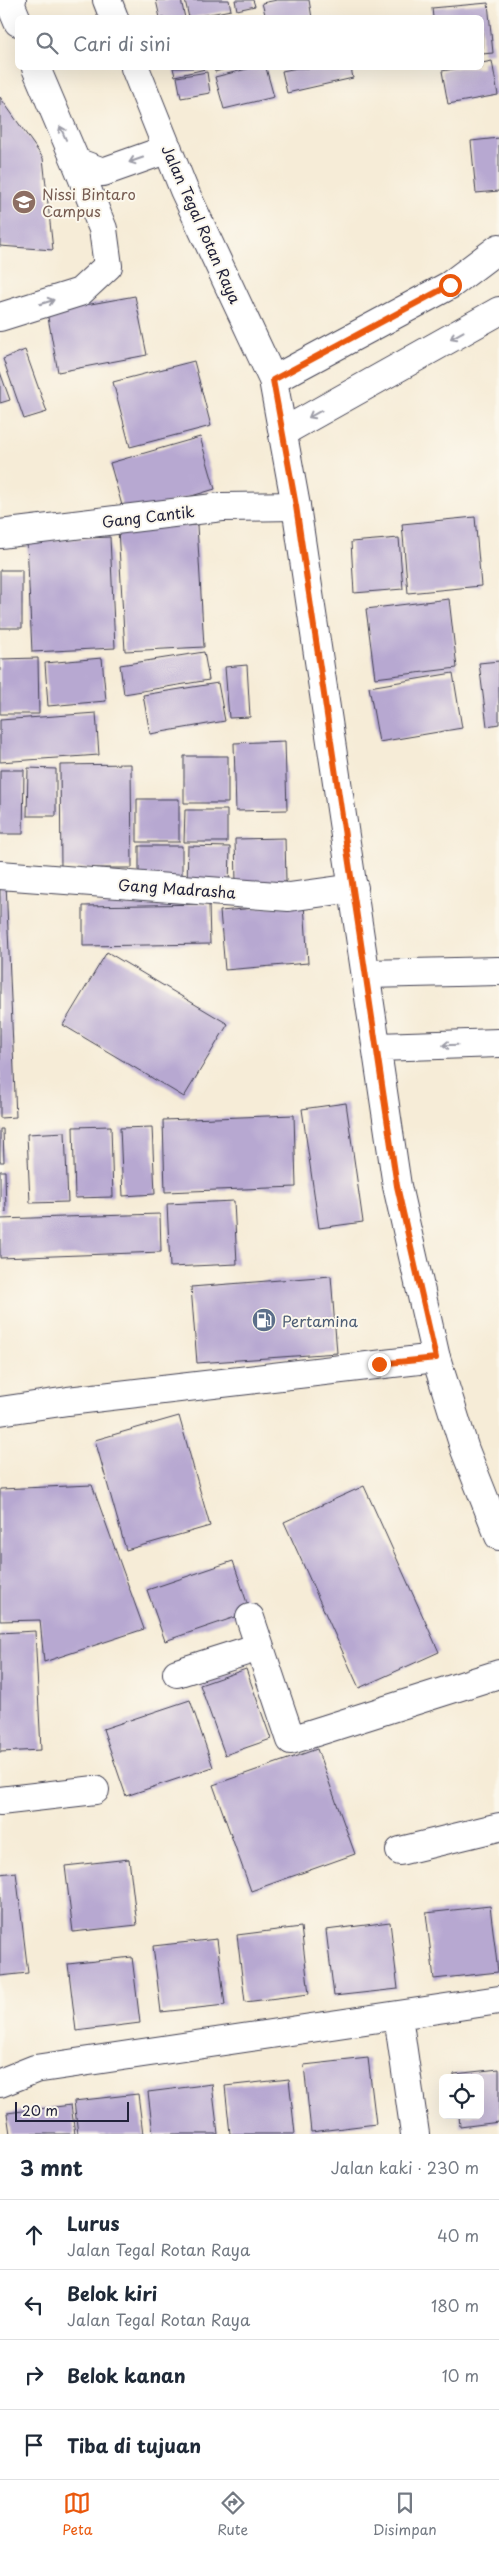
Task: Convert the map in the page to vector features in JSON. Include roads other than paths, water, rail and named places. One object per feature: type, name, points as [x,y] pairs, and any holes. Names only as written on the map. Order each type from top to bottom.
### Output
[{"type":"main road","points":[[107,0],[113,15]]},
{"type":"main road","points":[[0,317],[80,292],[108,266],[103,229],[37,70]]},
{"type":"main road","name":"Jalan Tegal Rotan Raya","points":[[136,70],[184,190],[273,380],[296,506],[378,1047],[397,1186],[436,1358],[465,1450],[499,1536]]},
{"type":"main road","points":[[76,162],[103,172],[168,149]]},
{"type":"main road","points":[[273,380],[450,285],[499,248]]},
{"type":"main road","points":[[283,432],[499,311]]},
{"type":"main road","name":"Gang Cantik","points":[[0,534],[222,507],[296,506]]},
{"type":"main road","name":"Gang Madrasha","points":[[0,875],[289,896],[354,888]]},
{"type":"main road","points":[[367,974],[499,971]]},
{"type":"main road","points":[[378,1047],[499,1043]]},
{"type":"main road","points":[[0,1411],[68,1401],[436,1358]]},
{"type":"main road","points":[[250,1618],[291,1740],[499,1674]]},
{"type":"main road","points":[[177,1673],[259,1646]]},
{"type":"main road","points":[[0,1801],[95,1790]]},
{"type":"main road","points":[[400,1851],[499,1828]]},
{"type":"main road","points":[[0,2083],[35,2069],[499,2000]]},
{"type":"main road","points":[[398,2016],[415,2134]]},
{"type":"place","name":"Nissi Bintaro Campus","points":[[24,202]]},
{"type":"place","name":"Pertamina","points":[[264,1320]]}]
